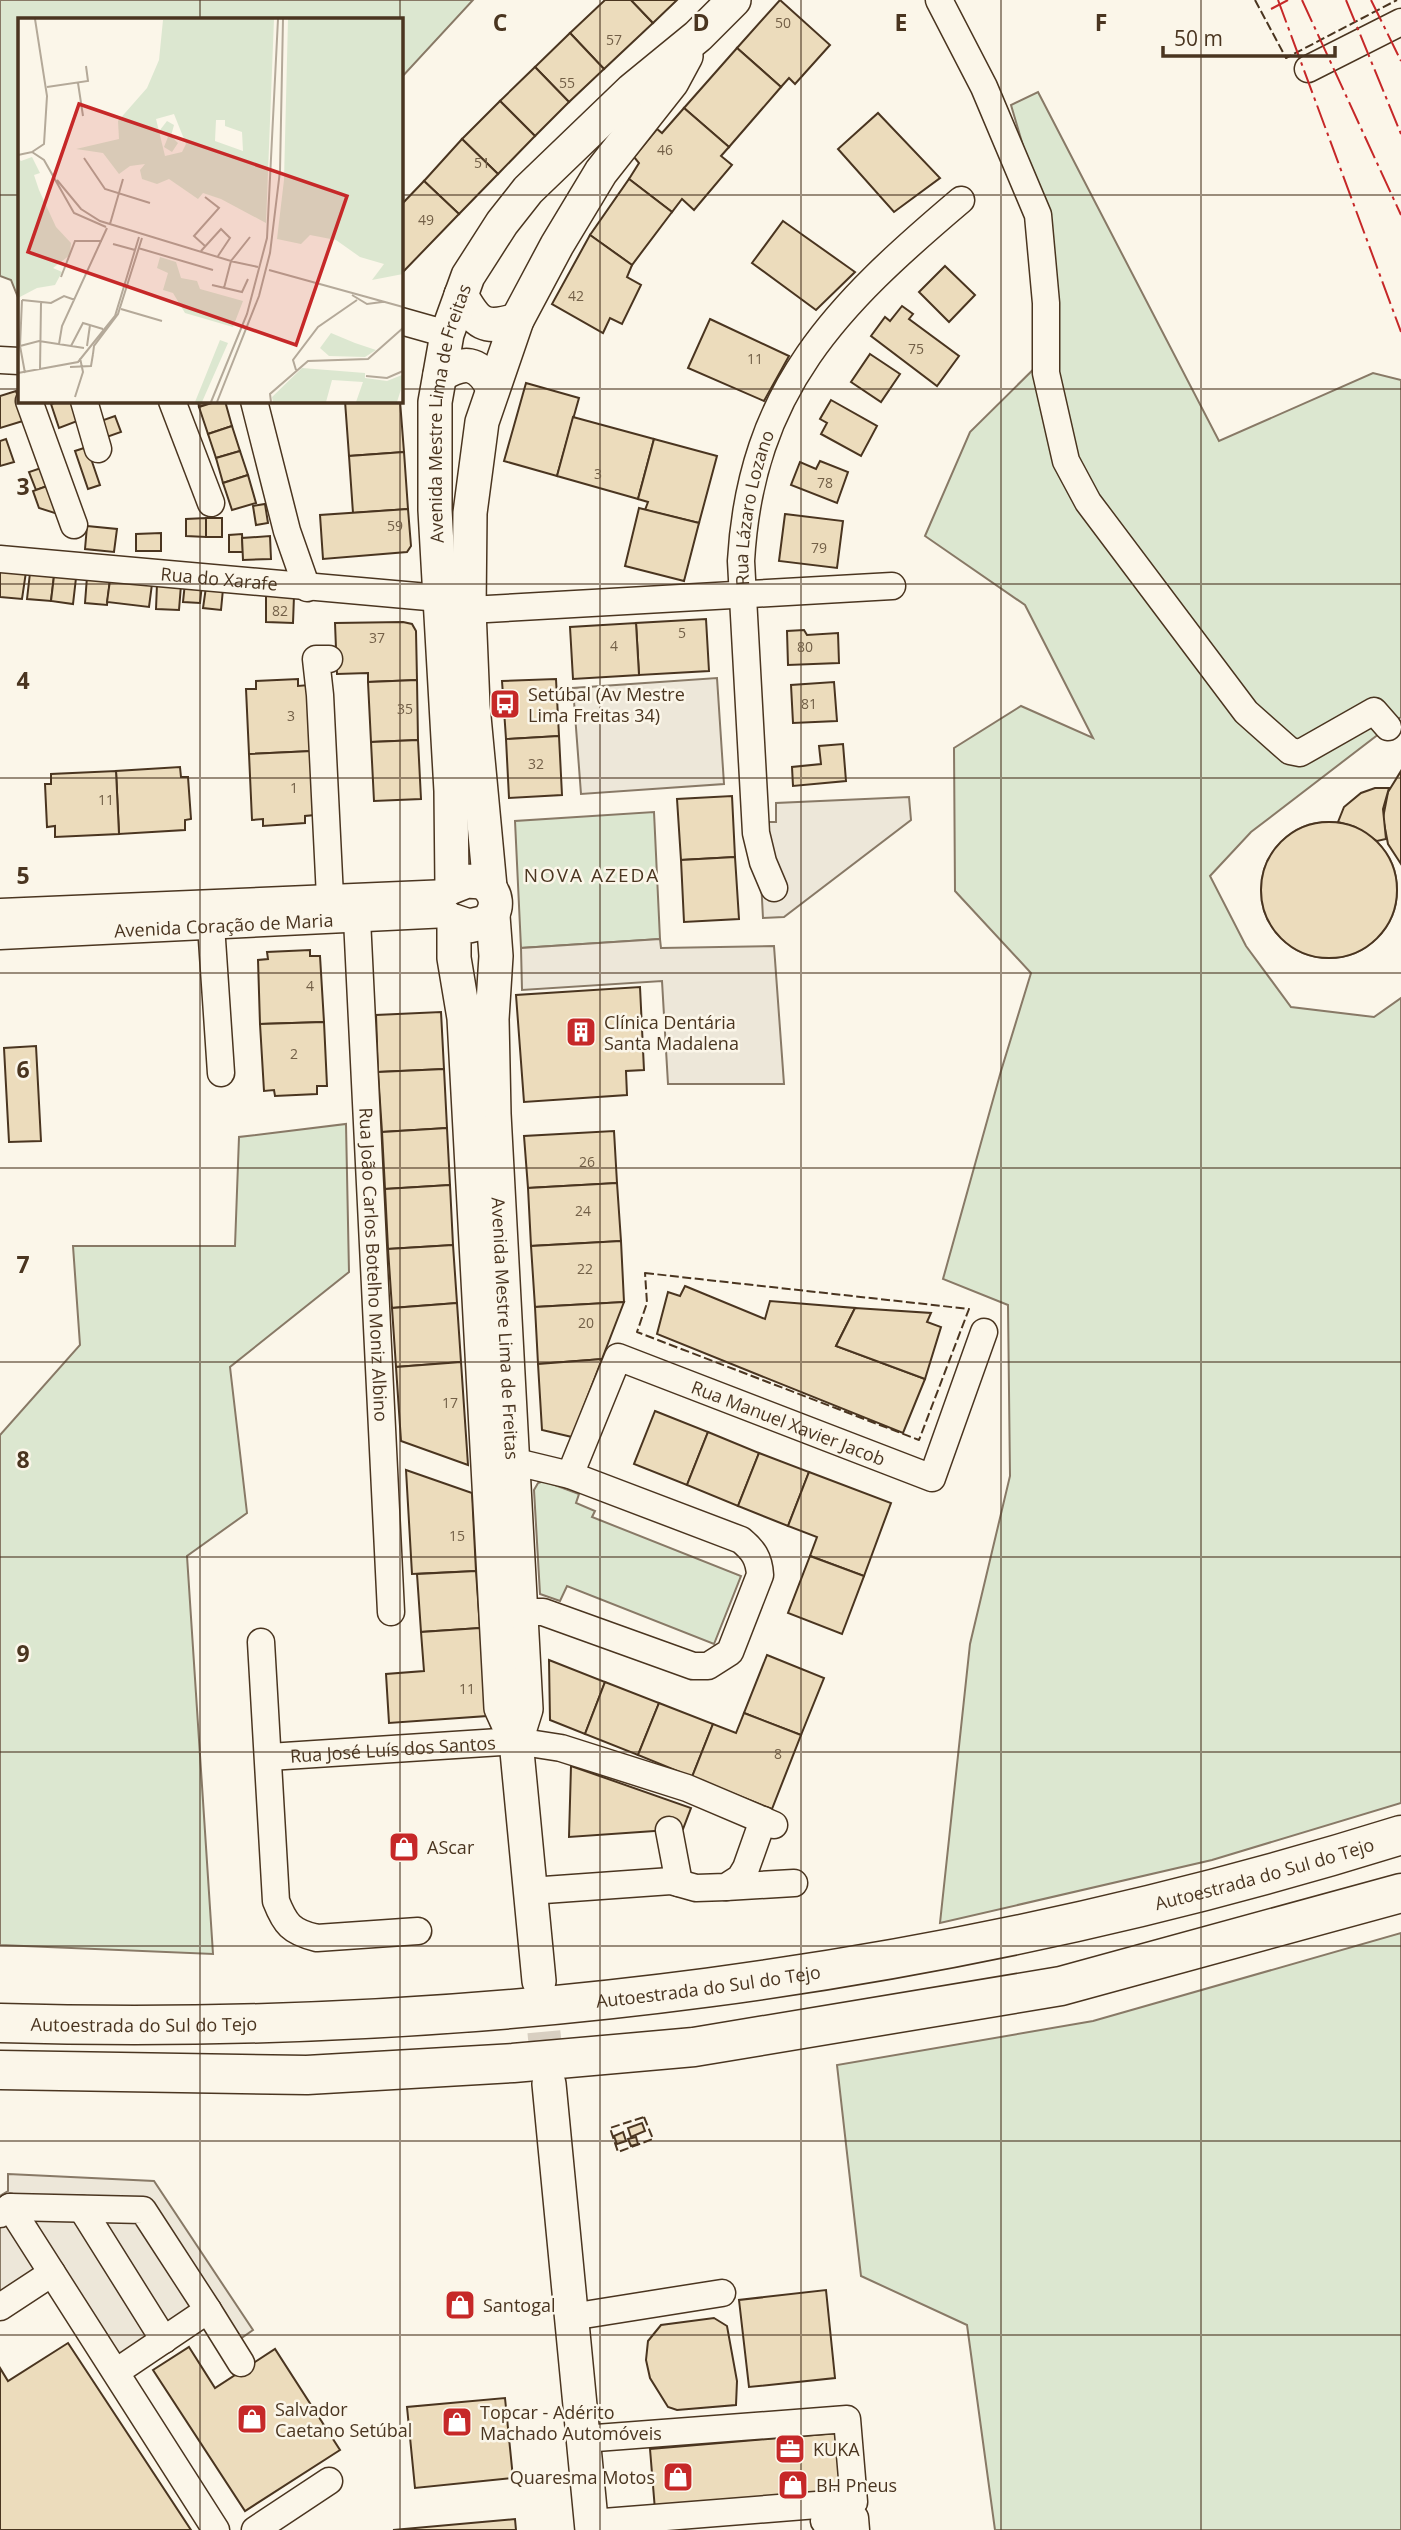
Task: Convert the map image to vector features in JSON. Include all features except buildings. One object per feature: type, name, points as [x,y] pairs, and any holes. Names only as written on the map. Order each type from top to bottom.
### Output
[{"type":"highway","name":"Autoestrada do Sul do Tejo","points":[[0,2023],[124,2026],[349,2022],[580,2004],[758,1983],[907,1959],[1058,1927],[1245,1881],[1401,1835]]},
{"type":"highway","points":[[0,2070],[307,2075],[513,2063],[694,2047],[1061,1986],[1401,1893]]},
{"type":"main road","name":"Avenida Mestre Lima de Freitas","points":[[539,1981],[516,1741],[501,1708],[464,1018],[454,958],[451,904],[451,791],[439,598],[435,402],[447,334],[461,295],[475,265],[528,190],[632,90],[698,36],[734,0]]},
{"type":"main road","name":"Avenida Mestre Lima de Freitas","points":[[516,1741],[526,1709],[494,1114],[492,1018],[496,956],[473,706],[469,610],[470,513],[482,422],[492,386],[517,320],[601,172],[672,82],[698,36]]},
{"type":"main road","points":[[461,295],[472,316],[483,324],[497,326],[517,320]]},
{"type":"main road","points":[[440,375],[454,367],[468,365],[483,371],[492,386]]},
{"type":"main road","points":[[451,904],[461,925],[478,925],[491,902]]},
{"type":"main road","points":[[549,2084],[591,2526]]},
{"type":"street","points":[[939,0],[984,87],[1038,215],[1046,303],[1046,373],[1066,461],[1088,502],[1246,712],[1290,751],[1300,753],[1374,711],[1388,727]]},
{"type":"street","points":[[1308,69],[1401,22]]},
{"type":"street","name":"Rua Lázaro Lozano","points":[[774,888],[763,862],[756,833],[743,594],[743,530],[764,440],[788,384],[808,353],[854,296],[961,200]]},
{"type":"street","points":[[402,321],[447,334]]},
{"type":"street","points":[[29,402],[74,525]]},
{"type":"street","points":[[84,402],[99,449]]},
{"type":"street","points":[[172,402],[211,503]]},
{"type":"street","points":[[254,402],[287,531],[307,588]]},
{"type":"street","name":"Rua do Xarafe","points":[[0,559],[439,598]]},
{"type":"street","points":[[469,610],[892,586]]},
{"type":"street","points":[[329,659],[316,659],[330,897]]},
{"type":"street","name":"Avenida Coração de Maria","points":[[0,912],[330,897],[451,904]]},
{"type":"street","name":"Avenida Coração de Maria","points":[[0,936],[356,919],[451,904]]},
{"type":"street","name":"Rua João Carlos Botelho Moniz Albino","points":[[356,919],[391,1612]]},
{"type":"street","points":[[211,925],[221,1073]]},
{"type":"street","name":"Rua Manuel Xavier Jacob","points":[[570,1475],[618,1357],[932,1478],[984,1332]]},
{"type":"street","points":[[512,1461],[570,1475],[741,1539],[753,1550],[760,1563],[760,1575],[730,1652],[708,1666],[693,1666],[543,1612],[521,1612]]},
{"type":"street","name":"Rua José Luís dos Santos","points":[[261,1642],[276,1900],[285,1922],[302,1935],[317,1938],[418,1931]]},
{"type":"street","name":"Rua José Luís dos Santos","points":[[269,1757],[516,1741],[561,1748],[687,1788],[768,1823],[740,1878],[726,1887]]},
{"type":"street","points":[[669,1830],[679,1883]]},
{"type":"street","points":[[530,1891],[671,1881],[696,1888],[794,1884]]},
{"type":"street","points":[[82,2208],[164,2340]]},
{"type":"street","points":[[5,2210],[143,2210],[241,2363]]},
{"type":"street","points":[[5,2210],[52,2273],[216,2530]]},
{"type":"street","points":[[0,2306],[52,2273]]},
{"type":"street","points":[[571,2317],[722,2293]]},
{"type":"street","points":[[116,2372],[208,2311]]},
{"type":"street","points":[[583,2439],[847,2419],[854,2502],[591,2526]]},
{"type":"street","points":[[255,2530],[329,2481]]},
{"type":"street","points":[[735,2530],[855,2518],[856,2530]]},
{"type":"green space","points":[[0,0],[473,0],[402,77],[402,18],[18,18],[18,298],[11,280],[0,276]]},
{"type":"green space","points":[[1038,92],[1219,441],[1373,373],[1401,380],[1401,717],[1251,832],[1210,876],[1246,946],[1291,1007],[1374,1017],[1401,998],[1401,1803],[1212,1860],[940,1923],[970,1644],[1010,1476],[1008,1305],[943,1279],[1031,973],[955,891],[954,748],[1021,706],[1093,738],[1025,605],[925,536],[970,432],[1057,346],[1045,220],[1011,105]]},
{"type":"green space","points":[[654,812],[660,939],[521,948],[515,821]]},
{"type":"green space","points":[[1329,822],[1355,827],[1377,842],[1392,864],[1397,890],[1392,916],[1377,938],[1355,953],[1329,958],[1303,953],[1281,938],[1266,916],[1261,890],[1266,864],[1281,842],[1303,827]]},
{"type":"green space","points":[[346,1124],[349,1272],[230,1367],[247,1513],[187,1556],[213,1954],[0,1945],[0,1435],[80,1345],[73,1246],[235,1246],[239,1137]]},
{"type":"green space","points":[[544,1481],[579,1494],[576,1503],[595,1511],[592,1517],[741,1576],[714,1644],[567,1586],[560,1601],[540,1594],[534,1490],[538,1483]]},
{"type":"green space","points":[[1401,1933],[1401,2530],[995,2530],[967,2325],[861,2276],[837,2065],[1093,2021]]},
{"type":"shaded area","points":[[717,678],[724,784],[581,794],[573,688]]},
{"type":"shaded area","points":[[909,797],[911,820],[784,917],[763,918],[758,822],[776,822],[776,803]]},
{"type":"shaded area","points":[[660,939],[661,948],[774,946],[784,1084],[668,1084],[662,981],[522,990],[521,948]]},
{"type":"shaded area","points":[[8,2174],[154,2181],[253,2330],[230,2346],[208,2311],[116,2372],[52,2273],[0,2307],[0,2196],[8,2191]]},
{"type":"tunnel","points":[[539,1982],[549,2084]]},
{"type":"fence","points":[[1255,0],[1286,58],[1397,0]]},
{"type":"fence","points":[[645,1273],[969,1309],[919,1440],[637,1332],[647,1303],[645,1273]]},
{"type":"fence","points":[[644,2117],[653,2139],[618,2152],[610,2128],[644,2117]]},
{"type":"power","points":[[1278,0],[1401,332]]},
{"type":"power","points":[[1271,9],[1288,0]]},
{"type":"power","points":[[1302,0],[1401,215]]},
{"type":"power","points":[[1346,0],[1401,134]]},
{"type":"power","points":[[1371,0],[1401,61]]},
{"type":"place","name":"Setúbal (Av Mestre Lima Freitas 34)","points":[[505,704]]},
{"type":"place","name":"Clínica Dentária Santa Madalena","points":[[581,1032]]},
{"type":"place","name":"AScar","points":[[404,1847]]},
{"type":"place","name":"Santogal","points":[[460,2305]]},
{"type":"place","name":"Salvador Caetano Setúbal","points":[[252,2419]]},
{"type":"place","name":"Topcar - Adérito Machado Automóveis","points":[[457,2422]]},
{"type":"place","name":"KUKA","points":[[790,2449]]},
{"type":"place","name":"Quaresma Motos","points":[[678,2477]]},
{"type":"place","name":"BH Pneus","points":[[793,2485]]},
{"type":"district","name":"NOVA AZEDA","points":[[592,875]]}]
